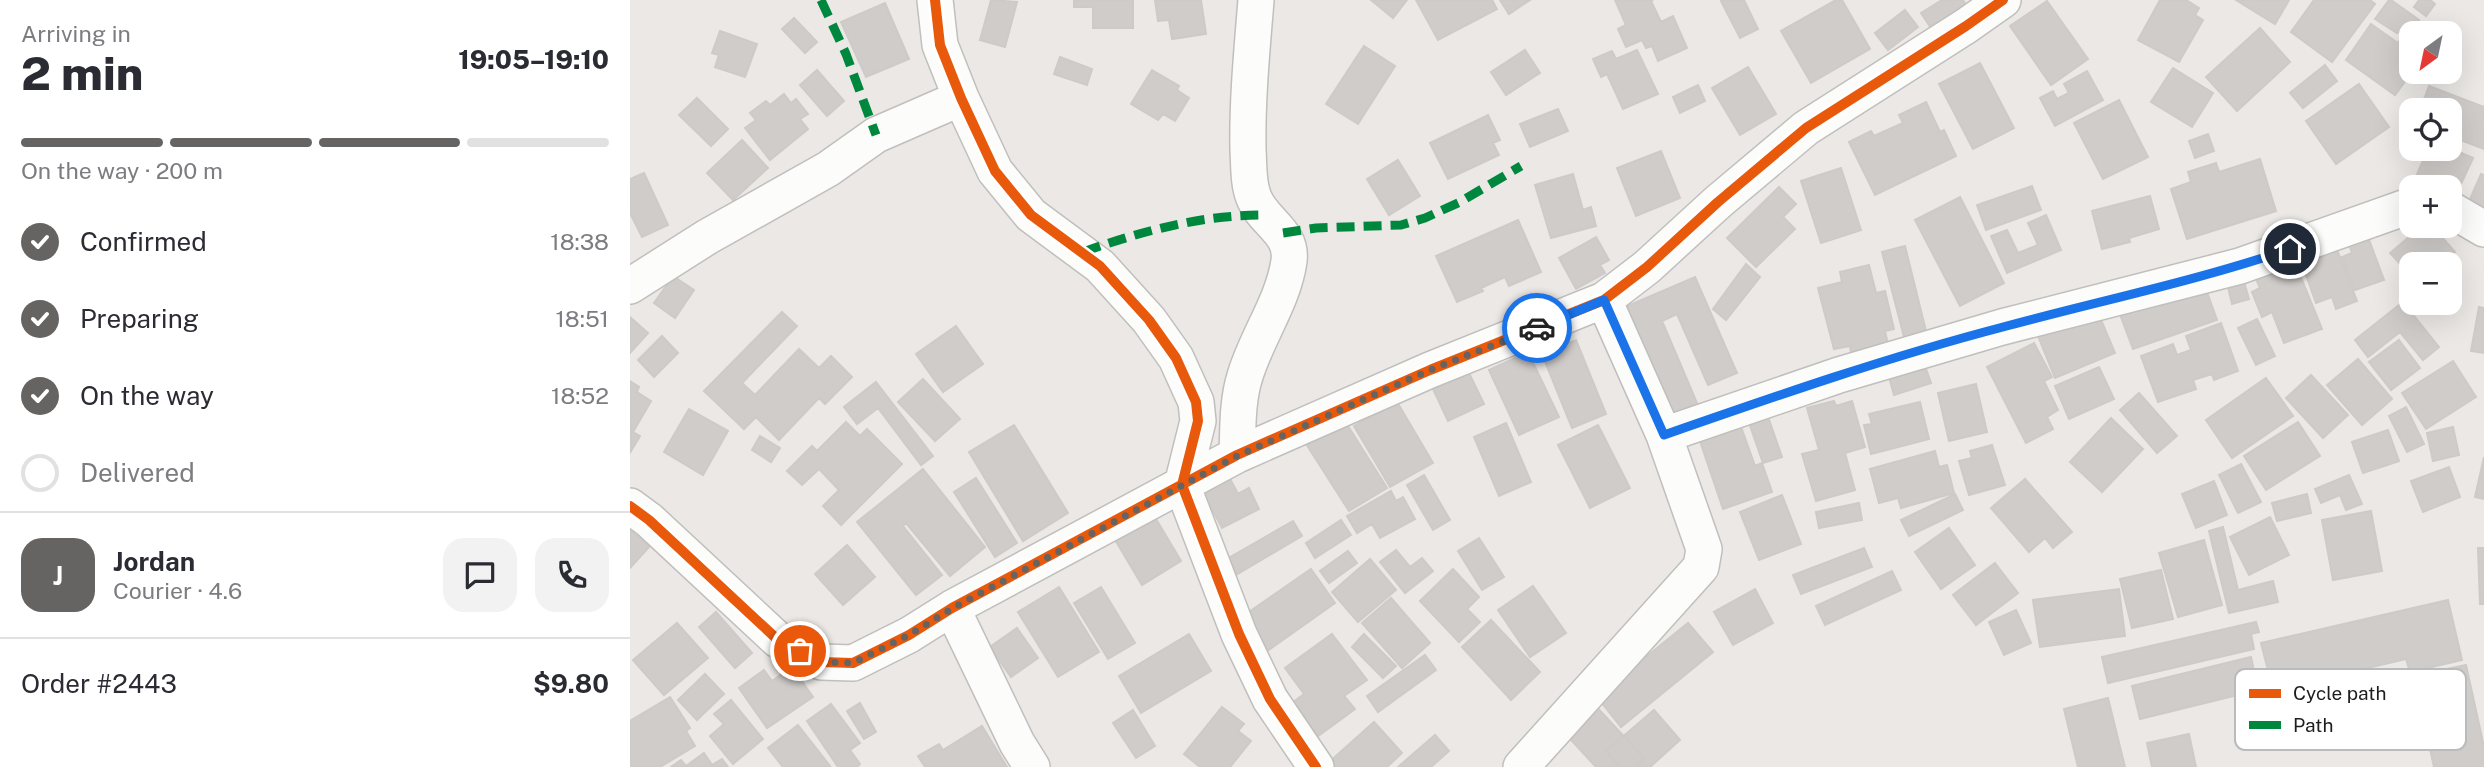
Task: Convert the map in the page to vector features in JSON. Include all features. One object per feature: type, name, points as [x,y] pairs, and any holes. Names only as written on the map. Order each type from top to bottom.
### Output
[{"type":"street","points":[[935,0],[940,45],[995,171],[1031,215],[1100,266],[1149,320],[1176,358],[1196,402],[1198,421],[1182,485],[1239,634],[1270,699],[1317,767]]},
{"type":"street","points":[[1237,456],[1239,406],[1244,377],[1276,303],[1289,261],[1289,246],[1283,233],[1264,215],[1254,197],[1249,169],[1250,79],[1256,0]]},
{"type":"street","points":[[630,506],[688,555],[778,640],[821,662],[853,663],[1237,456],[1430,370],[1604,300],[1647,267],[1805,128],[2003,0]]},
{"type":"street","points":[[630,286],[718,230],[828,169],[876,135],[961,98]]},
{"type":"street","points":[[1664,435],[1839,375],[2002,327],[2240,266],[2399,210]]},
{"type":"street","points":[[2462,216],[2484,229]]},
{"type":"street","points":[[1521,767],[1701,567],[1704,549],[1664,435],[1604,300]]},
{"type":"street","points":[[953,608],[1017,743],[1032,767]]},
{"type":"building","points":[[991,0],[1017,2],[1005,47],[980,40]]},
{"type":"building","points":[[1074,0],[1133,0],[1133,28],[1093,28],[1093,7],[1074,7]]},
{"type":"building","points":[[1155,0],[1201,0],[1206,34],[1172,39],[1169,20],[1158,21]]},
{"type":"building","points":[[1371,0],[1407,0],[1393,18]]},
{"type":"building","points":[[1416,0],[1492,0],[1497,9],[1438,40]]},
{"type":"building","points":[[1500,0],[1530,0],[1509,14]]},
{"type":"building","points":[[1615,0],[1653,0],[1651,1],[1661,22],[1673,16],[1687,48],[1658,61],[1652,46],[1646,48],[1642,40],[1626,47],[1618,29],[1626,25]]},
{"type":"building","points":[[1744,0],[1758,29],[1740,38],[1721,1]]},
{"type":"building","points":[[1836,0],[1842,0],[1870,49],[1811,83],[1781,31]]},
{"type":"building","points":[[1942,0],[1963,0],[1966,5],[1931,28],[1921,13]]},
{"type":"building","points":[[2160,0],[2186,0],[2199,8],[2195,15],[2203,20],[2179,62],[2138,40]]},
{"type":"building","points":[[2236,0],[2289,0],[2275,24]]},
{"type":"building","points":[[2314,0],[2370,0],[2375,4],[2332,62],[2291,32]]},
{"type":"building","points":[[2391,0],[2419,20],[2399,21],[2397,33],[2375,19]]},
{"type":"building","points":[[2419,0],[2430,0],[2435,4],[2426,16],[2414,7]]},
{"type":"building","points":[[2047,1],[2088,59],[2051,85],[2010,26]]},
{"type":"building","points":[[885,3],[909,59],[866,77],[841,22]]},
{"type":"building","points":[[1905,10],[1918,27],[1888,50],[1875,33]]},
{"type":"building","points":[[794,18],[817,42],[805,53],[782,29]]},
{"type":"building","points":[[2371,24],[2399,41],[2399,84],[2403,84],[2395,95],[2346,60]]},
{"type":"building","points":[[2260,28],[2290,62],[2237,111],[2206,77]]},
{"type":"building","points":[[720,31],[757,44],[745,77],[715,67],[719,55],[712,53]]},
{"type":"building","points":[[1364,46],[1395,66],[1358,124],[1326,104]]},
{"type":"building","points":[[1525,50],[1540,73],[1506,95],[1491,72]]},
{"type":"building","points":[[1637,50],[1658,94],[1623,109],[1607,74],[1601,77],[1593,59],[1612,51],[1616,59]]},
{"type":"building","points":[[1060,57],[1092,69],[1087,85],[1054,74]]},
{"type":"building","points":[[1980,63],[2014,128],[1973,149],[1939,84]]},
{"type":"building","points":[[2325,65],[2337,81],[2303,108],[2290,93]]},
{"type":"building","points":[[1748,67],[1776,114],[1740,135],[1712,88]]},
{"type":"building","points":[[2173,68],[2213,93],[2192,127],[2151,102]]},
{"type":"building","points":[[817,70],[844,101],[827,116],[800,85]]},
{"type":"building","points":[[1152,70],[1179,86],[1177,90],[1189,98],[1175,121],[1163,114],[1158,120],[1131,104]]},
{"type":"building","points":[[2087,71],[2103,100],[2055,126],[2040,98],[2053,91],[2057,99],[2069,93],[2064,84]]},
{"type":"building","points":[[2359,84],[2389,127],[2336,164],[2306,121]]},
{"type":"building","points":[[1698,85],[1705,101],[1680,113],[1673,97]]},
{"type":"building","points":[[2429,86],[2460,98],[2424,98]]},
{"type":"building","points":[[784,94],[791,103],[796,99],[808,114],[800,119],[808,129],[770,160],[745,128],[756,120],[750,113],[766,101],[770,105]]},
{"type":"building","points":[[697,98],[728,129],[711,146],[679,115]]},
{"type":"building","points":[[2462,99],[2484,107],[2484,149],[2462,141]]},
{"type":"building","points":[[2119,100],[2148,157],[2103,179],[2074,123]]},
{"type":"building","points":[[1926,102],[1940,132],[1944,130],[1956,156],[1875,195],[1849,142],[1871,131],[1874,136],[1903,123],[1899,115]]},
{"type":"building","points":[[1558,109],[1568,131],[1530,147],[1520,124]]},
{"type":"building","points":[[1488,115],[1500,140],[1493,143],[1499,155],[1448,179],[1430,143]]},
{"type":"building","points":[[2208,134],[2214,151],[2195,158],[2189,141]]},
{"type":"building","points":[[742,140],[768,168],[733,200],[707,173]]},
{"type":"building","points":[[1661,151],[1680,198],[1636,216],[1617,168]]},
{"type":"building","points":[[2462,153],[2473,158],[2462,182],[2462,175],[2417,175],[2423,161],[2462,161]]},
{"type":"building","points":[[2260,159],[2276,211],[2187,239],[2171,189],[2191,182],[2188,172],[2216,163],[2219,172]]},
{"type":"building","points":[[1398,160],[1420,196],[1389,215],[1367,179]]},
{"type":"building","points":[[1841,168],[1861,230],[1821,243],[1801,181]]},
{"type":"building","points":[[644,173],[668,225],[642,237],[630,213],[630,179]]},
{"type":"building","points":[[1573,174],[1583,210],[1591,207],[1596,226],[1551,238],[1535,185]]},
{"type":"building","points":[[2481,174],[2484,175],[2484,219],[2465,211]]},
{"type":"building","points":[[2032,186],[2041,210],[1986,230],[1977,205]]},
{"type":"building","points":[[1779,187],[1796,204],[1783,217],[1795,229],[1756,267],[1727,238]]},
{"type":"building","points":[[2150,196],[2159,229],[2129,238],[2130,242],[2102,249],[2092,211]]},
{"type":"building","points":[[1960,197],[2004,283],[1960,306],[1915,220]]},
{"type":"building","points":[[2046,215],[2061,250],[2007,273],[1991,236],[2007,230],[2018,253],[2038,245],[2028,223]]},
{"type":"building","points":[[1518,220],[1541,272],[1509,286],[1505,277],[1481,288],[1483,291],[1457,302],[1436,256]]},
{"type":"building","points":[[1596,237],[1609,260],[1600,265],[1605,273],[1576,289],[1559,258]]},
{"type":"building","points":[[2368,237],[2384,280],[2355,290],[2342,257],[2352,253],[2349,244]]},
{"type":"building","points":[[2408,238],[2443,238],[2455,252],[2399,252],[2399,263],[2390,253]]},
{"type":"building","points":[[2334,242],[2357,301],[2336,309],[2332,297],[2316,303],[2299,255]]},
{"type":"building","points":[[1905,246],[1926,331],[1904,337],[1882,252]]},
{"type":"building","points":[[2291,253],[2322,329],[2284,343],[2272,312],[2262,317],[2252,292],[2260,288],[2252,269]]},
{"type":"building","points":[[1746,264],[1760,277],[1726,320],[1713,309]]},
{"type":"building","points":[[1869,265],[1876,293],[1885,291],[1894,329],[1885,331],[1890,354],[1851,353],[1850,346],[1834,349],[1818,288],[1842,282],[1840,272]]},
{"type":"building","points":[[673,276],[694,290],[675,318],[654,303]]},
{"type":"building","points":[[1695,277],[1737,373],[1708,385],[1677,314],[1662,321],[1697,403],[1671,415],[1625,307]]},
{"type":"building","points":[[2203,281],[2217,320],[2133,349],[2118,309],[2156,296],[2159,306],[2176,300]]},
{"type":"building","points":[[2244,282],[2249,299],[2232,304],[2228,287]]},
{"type":"building","points":[[2399,305],[2399,315],[2413,315],[2439,347],[2423,360],[2400,332],[2368,357],[2355,340]]},
{"type":"building","points":[[2479,307],[2484,308],[2484,353],[2471,351]]},
{"type":"building","points":[[2096,308],[2115,353],[2055,378],[2038,336],[2058,331]]},
{"type":"building","points":[[782,312],[797,326],[742,383],[755,395],[799,349],[819,368],[831,356],[852,377],[825,404],[819,398],[779,440],[756,417],[744,429],[704,391]]},
{"type":"building","points":[[630,317],[648,333],[630,353]]},
{"type":"building","points":[[2257,319],[2275,356],[2256,365],[2238,328]]},
{"type":"building","points":[[2221,323],[2238,371],[2214,380],[2212,374],[2193,380],[2196,389],[2158,402],[2141,356],[2173,344],[2177,355],[2191,350],[2186,336]]},
{"type":"building","points":[[956,326],[983,364],[943,392],[916,354]]},
{"type":"building","points":[[662,336],[678,353],[654,377],[638,360]]},
{"type":"building","points":[[1576,340],[1606,414],[1572,428],[1542,354]]},
{"type":"building","points":[[2399,340],[2420,368],[2391,390],[2369,362]]},
{"type":"building","points":[[2034,343],[2052,377],[2044,381],[2058,410],[2047,417],[2053,429],[2026,443],[1987,367]]},
{"type":"building","points":[[1528,352],[1559,417],[1519,435],[1489,370]]},
{"type":"building","points":[[2358,359],[2392,399],[2362,425],[2327,385]]},
{"type":"building","points":[[2453,361],[2476,397],[2426,429],[2402,393]]},
{"type":"building","points":[[1925,366],[1931,383],[1894,395],[1889,377]]},
{"type":"building","points":[[2099,367],[2114,399],[2069,419],[2055,386]]},
{"type":"building","points":[[1469,373],[1484,404],[1448,421],[1433,389]]},
{"type":"building","points":[[2311,375],[2348,415],[2323,438],[2286,398]]},
{"type":"building","points":[[2266,378],[2293,416],[2232,458],[2206,420]]},
{"type":"building","points":[[923,379],[960,419],[935,441],[898,402]]},
{"type":"building","points":[[630,381],[639,387],[637,392],[651,401],[633,432],[640,436],[631,451]]},
{"type":"building","points":[[876,382],[933,456],[921,465],[878,408],[857,424],[844,407]]},
{"type":"building","points":[[1976,384],[1987,432],[1949,441],[1938,393]]},
{"type":"building","points":[[2139,393],[2177,436],[2157,453],[2120,410]]},
{"type":"building","points":[[1834,401],[1836,406],[1852,401],[1865,447],[1845,453],[1855,490],[1816,501],[1802,454],[1819,450],[1807,408]]},
{"type":"building","points":[[1397,402],[1433,463],[1390,487],[1354,426]]},
{"type":"building","points":[[1920,402],[1929,439],[1871,454],[1864,425],[1872,424],[1869,414]]},
{"type":"building","points":[[2406,407],[2424,444],[2407,452],[2389,416]]},
{"type":"building","points":[[1765,408],[1782,457],[1763,463],[1746,414]]},
{"type":"building","points":[[689,409],[728,431],[703,475],[664,452]]},
{"type":"building","points":[[1341,415],[1387,488],[1349,511],[1303,439]]},
{"type":"building","points":[[2111,418],[2143,449],[2102,492],[2070,462]]},
{"type":"building","points":[[1739,421],[1755,466],[1762,463],[1772,492],[1723,509],[1698,435]]},
{"type":"building","points":[[846,422],[860,436],[867,429],[902,464],[841,525],[823,506],[839,490],[819,469],[802,485],[787,471],[812,446],[817,451]]},
{"type":"building","points":[[2298,422],[2320,456],[2266,490],[2244,456]]},
{"type":"building","points":[[1506,423],[1531,482],[1499,496],[1474,437]]},
{"type":"building","points":[[1014,425],[1068,513],[1023,541],[969,452]]},
{"type":"building","points":[[1598,425],[1630,488],[1590,508],[1558,445]]},
{"type":"building","points":[[2453,427],[2459,455],[2433,461],[2427,433]]},
{"type":"building","points":[[2388,430],[2399,461],[2363,473],[2352,442]]},
{"type":"building","points":[[760,436],[780,448],[771,462],[752,450]]},
{"type":"building","points":[[1992,445],[2005,485],[1969,495],[1959,461],[1972,458],[1970,451]]},
{"type":"building","points":[[1935,451],[1939,467],[1947,465],[1954,493],[1901,508],[1898,498],[1879,503],[1870,469]]},
{"type":"building","points":[[2484,457],[2484,499],[2475,497]]},
{"type":"building","points":[[2241,464],[2261,502],[2238,513],[2219,475]]},
{"type":"building","points":[[2449,467],[2460,497],[2423,512],[2411,481]]},
{"type":"building","points":[[923,469],[985,547],[950,576],[906,523],[903,526],[942,575],[916,595],[857,522]]},
{"type":"building","points":[[1227,473],[1238,494],[1249,488],[1259,509],[1222,528],[1200,486]]},
{"type":"building","points":[[1424,475],[1450,520],[1433,530],[1407,485]]},
{"type":"building","points":[[2349,475],[2362,504],[2346,510],[2340,495],[2321,503],[2315,489]]},
{"type":"building","points":[[976,478],[1017,543],[995,557],[954,492]]},
{"type":"building","points":[[2025,479],[2072,532],[2053,548],[2045,538],[2029,552],[1991,508]]},
{"type":"building","points":[[2214,481],[2227,515],[2196,528],[2182,494]]},
{"type":"building","points":[[1391,491],[1396,501],[1403,497],[1415,519],[1380,538],[1372,524],[1357,533],[1347,516]]},
{"type":"building","points":[[1955,494],[1963,510],[1909,536],[1901,520]]},
{"type":"building","points":[[2307,494],[2311,513],[2277,521],[2272,503]]},
{"type":"building","points":[[1782,495],[1801,544],[1759,560],[1740,512]]},
{"type":"building","points":[[1859,503],[1862,520],[1819,528],[1816,512]]},
{"type":"building","points":[[2371,511],[2382,571],[2333,580],[2322,520]]},
{"type":"building","points":[[1153,514],[1181,561],[1142,585],[1114,538]]},
{"type":"building","points":[[2270,517],[2289,555],[2249,575],[2230,537]]},
{"type":"building","points":[[1341,520],[1351,535],[1315,558],[1306,543]]},
{"type":"building","points":[[1293,521],[1302,536],[1234,576],[1225,560]]},
{"type":"building","points":[[2223,527],[2238,590],[2273,581],[2278,602],[2229,613],[2209,531]]},
{"type":"building","points":[[1949,528],[1975,565],[1941,589],[1915,552]]},
{"type":"building","points":[[630,530],[649,547],[630,568]]},
{"type":"building","points":[[1479,538],[1504,577],[1482,590],[1458,551]]},
{"type":"building","points":[[2204,540],[2222,605],[2178,617],[2159,553]]},
{"type":"building","points":[[847,545],[875,577],[843,605],[815,574]]},
{"type":"building","points":[[1864,548],[1872,567],[1801,594],[1793,575]]},
{"type":"building","points":[[2478,548],[2484,548],[2484,604],[2480,604]]},
{"type":"building","points":[[1396,550],[1410,567],[1422,558],[1433,571],[1405,593],[1380,562]]},
{"type":"building","points":[[1348,551],[1357,563],[1329,583],[1320,571]]},
{"type":"building","points":[[1370,559],[1396,590],[1358,622],[1332,592]]},
{"type":"building","points":[[1995,563],[2018,593],[1976,625],[1953,595]]},
{"type":"building","points":[[1311,569],[1335,603],[1263,654],[1239,619]]},
{"type":"building","points":[[1453,569],[1479,597],[1467,609],[1480,622],[1459,642],[1420,601]]},
{"type":"building","points":[[2161,570],[2173,619],[2132,628],[2120,579]]},
{"type":"building","points":[[1892,571],[1901,590],[1825,625],[1816,606]]},
{"type":"building","points":[[1533,586],[1566,633],[1530,657],[1498,610]]},
{"type":"building","points":[[1059,587],[1099,652],[1058,677],[1018,612]]},
{"type":"building","points":[[1101,587],[1135,643],[1108,659],[1074,603]]},
{"type":"building","points":[[1755,589],[1773,623],[1733,645],[1714,612]]},
{"type":"building","points":[[2119,589],[2125,636],[2040,647],[2033,600]]},
{"type":"building","points":[[1391,598],[1430,643],[1402,668],[1362,623]]},
{"type":"building","points":[[2448,600],[2462,660],[2423,669],[2409,669],[2406,659],[2363,669],[2268,669],[2261,643]]},
{"type":"building","points":[[2448,600],[2462,660],[2423,669],[2409,669],[2406,659],[2363,669],[2268,669],[2261,643]]},
{"type":"building","points":[[2016,610],[2031,643],[2004,655],[1989,622]]},
{"type":"building","points":[[716,612],[752,653],[735,668],[699,627]]},
{"type":"building","points":[[1491,620],[1540,672],[1511,700],[1462,647]]},
{"type":"building","points":[[2256,622],[2259,632],[2251,634],[2254,649],[2108,683],[2102,657]]},
{"type":"building","points":[[677,623],[708,658],[664,695],[633,660]]},
{"type":"building","points":[[1688,623],[1713,652],[1621,727],[1597,697]]},
{"type":"building","points":[[1017,628],[1038,658],[1011,677],[990,647]]},
{"type":"building","points":[[1189,634],[1211,671],[1141,713],[1119,676]]},
{"type":"building","points":[[1332,634],[1367,680],[1344,696],[1355,709],[1318,736],[1292,703],[1304,694],[1285,668]]},
{"type":"building","points":[[1364,634],[1396,666],[1383,678],[1352,647]]},
{"type":"building","points":[[1425,655],[1436,670],[1378,712],[1367,696]]},
{"type":"building","points":[[2251,657],[2254,669],[2235,669],[2235,696],[2140,719],[2132,686]]},
{"type":"building","points":[[2466,665],[2484,747],[2484,767],[2434,767],[2430,750],[2466,750],[2466,669],[2447,669]]},
{"type":"building","points":[[2466,665],[2484,747],[2484,767],[2434,767],[2430,750],[2466,750],[2466,669],[2447,669]]},
{"type":"building","points":[[792,667],[813,697],[767,728],[739,688],[764,670],[772,681]]},
{"type":"building","points":[[705,674],[724,694],[697,720],[678,700]]},
{"type":"building","points":[[670,697],[690,728],[686,731],[695,746],[660,767],[630,767],[630,721]]},
{"type":"building","points":[[2108,698],[2125,767],[2078,767],[2064,709]]},
{"type":"building","points":[[731,700],[763,739],[733,764],[710,736],[724,724],[714,714]]},
{"type":"building","points":[[1592,702],[1644,758],[1635,767],[1596,767],[1561,729]]},
{"type":"building","points":[[860,703],[876,732],[864,739],[847,711]]},
{"type":"building","points":[[831,704],[860,743],[850,750],[860,764],[857,767],[838,767],[807,721]]},
{"type":"building","points":[[1222,707],[1244,724],[1238,731],[1251,741],[1230,767],[1200,767],[1184,754]]},
{"type":"building","points":[[1133,710],[1155,746],[1136,758],[1113,723]]},
{"type":"building","points":[[1654,710],[1680,740],[1650,767],[1620,767],[1606,751]]},
{"type":"building","points":[[1374,722],[1402,753],[1387,767],[1330,767],[1327,764]]},
{"type":"building","points":[[798,725],[830,766],[783,767],[768,748]]},
{"type":"building","points":[[982,726],[1007,767],[925,767],[918,756],[939,744],[943,750]]},
{"type":"building","points":[[2189,734],[2196,767],[2152,767],[2147,743]]},
{"type":"building","points":[[1435,735],[1449,751],[1431,767],[1398,767]]},
{"type":"building","points":[[704,753],[712,765],[722,759],[728,767],[671,767],[681,760],[686,766]]},
{"type":"marked path","points":[[821,0],[846,54],[876,135]]},
{"type":"marked path","points":[[1283,233],[1316,228],[1401,225],[1425,218],[1460,202],[1521,166]]},
{"type":"marked path","points":[[1083,252],[1127,237],[1195,221],[1264,215]]},
{"type":"cycle path","points":[[935,0],[940,45],[995,171],[1031,215],[1100,266],[1149,320],[1176,358],[1196,402],[1198,421],[1182,485],[1239,634],[1270,699],[1316,767]]},
{"type":"cycle path","points":[[630,506],[649,520],[778,640],[821,662],[853,663],[1237,455],[1430,370],[1604,300],[1647,267],[1718,202],[1806,128],[2003,0]]},
{"type":"way so far","points":[[800,651],[821,662],[853,663],[1237,456],[1430,370],[1537,328]]},
{"type":"route","points":[[1537,328],[1604,300],[1664,435],[1839,375],[2002,327],[2240,266],[2290,249]]}]
